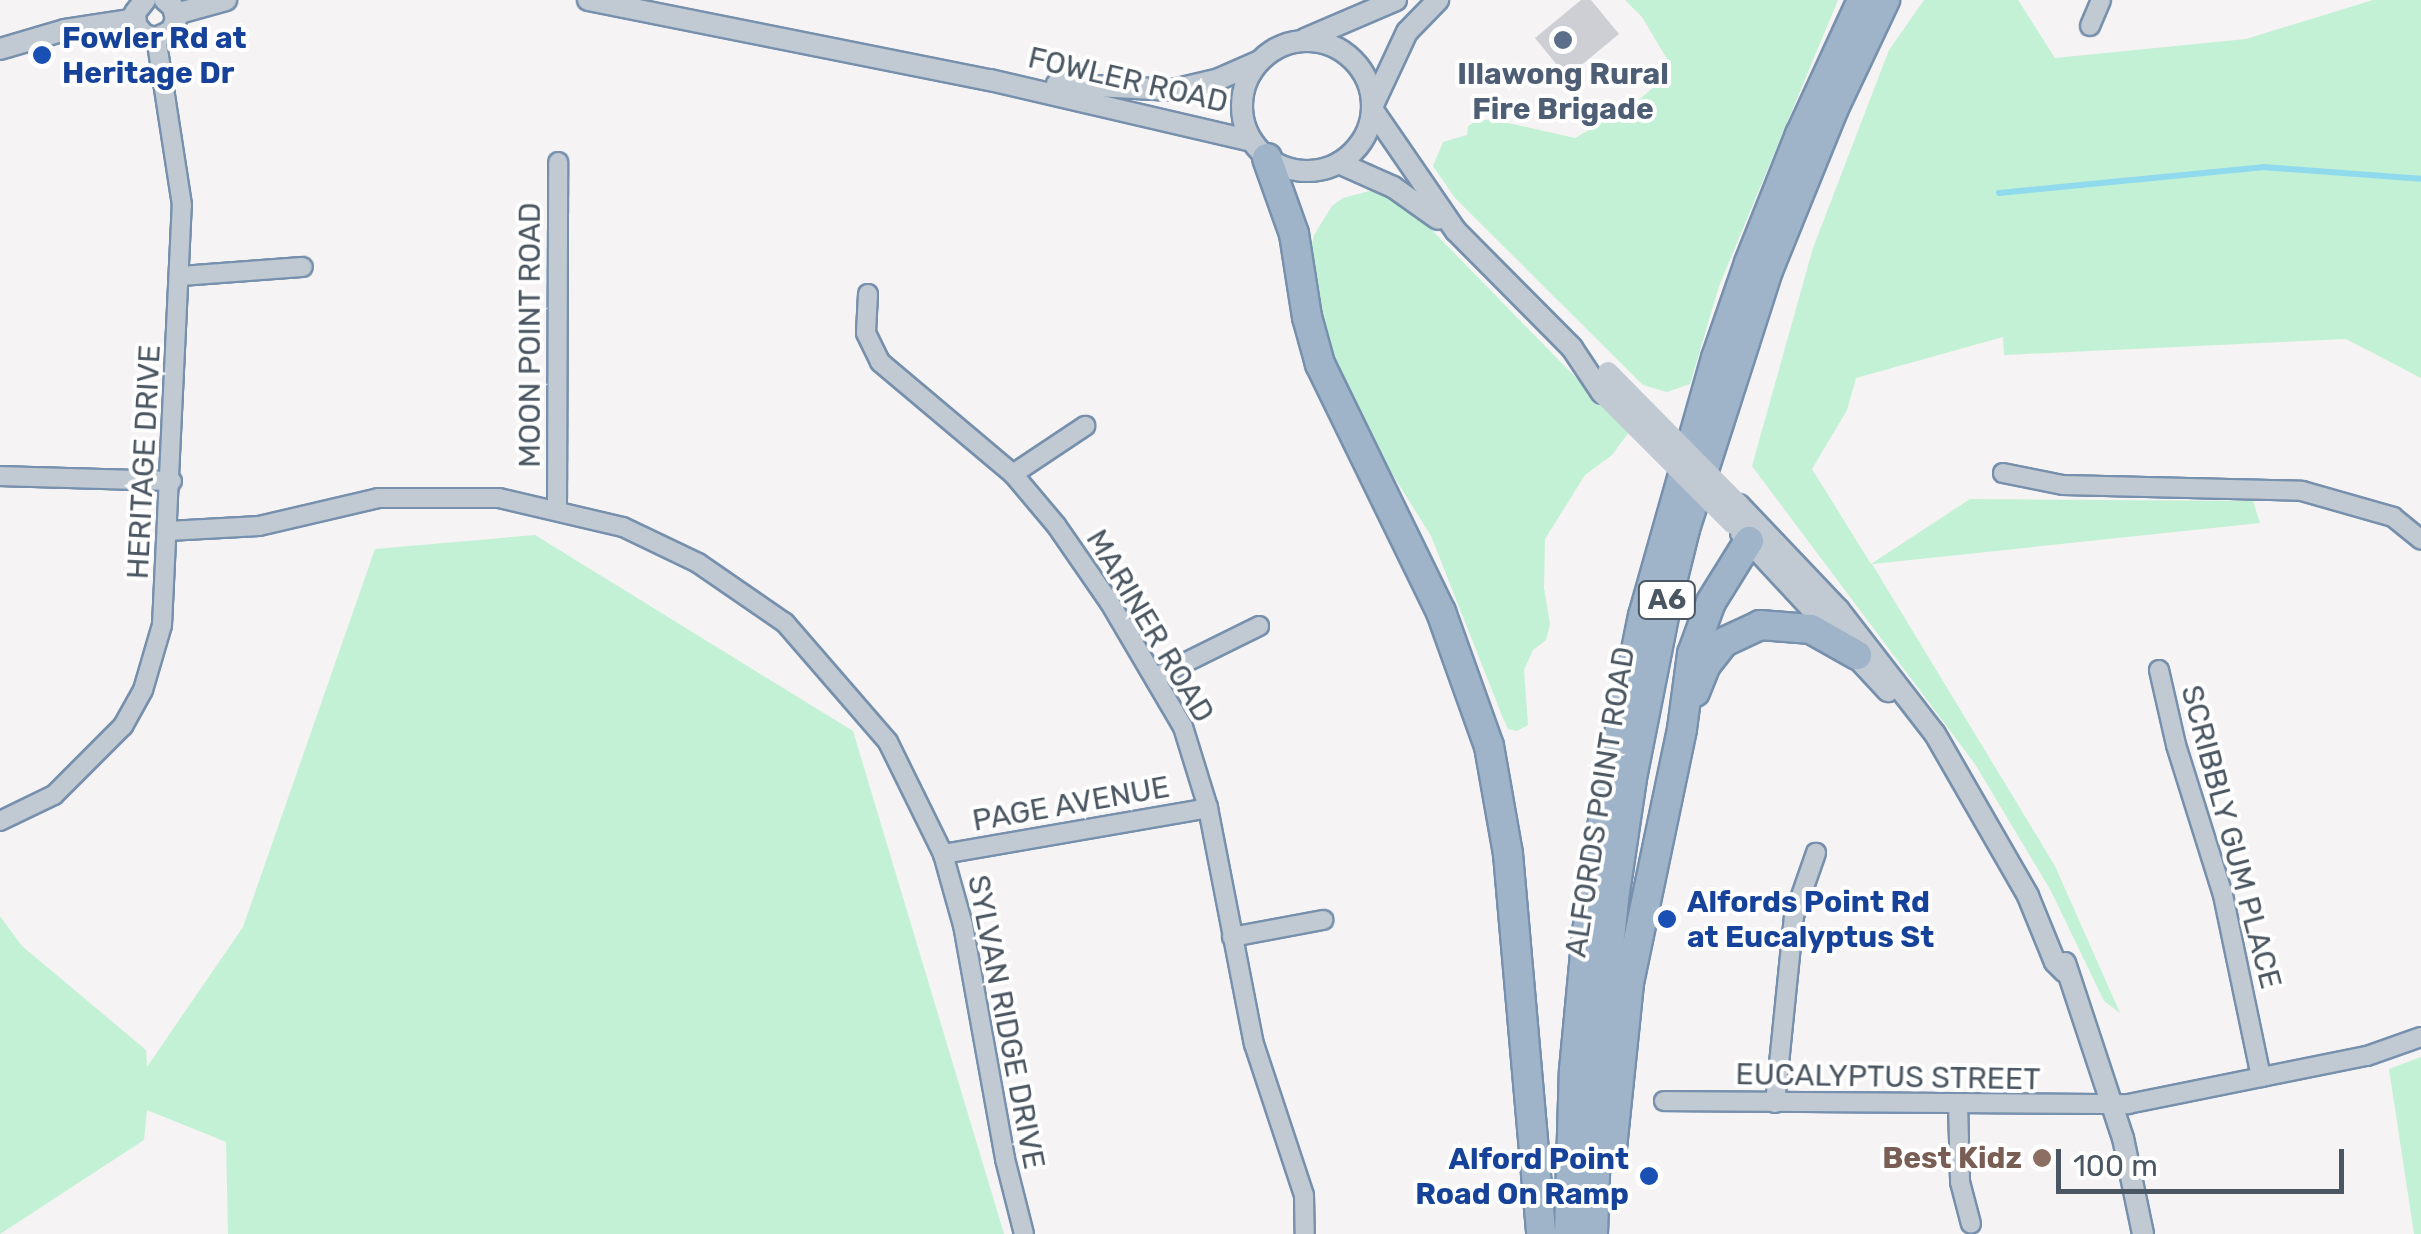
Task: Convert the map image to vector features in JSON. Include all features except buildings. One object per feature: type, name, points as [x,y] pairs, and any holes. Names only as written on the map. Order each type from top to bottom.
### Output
[{"type":"highway","name":"ALFORDS POINT ROAD","points":[[1569,1234],[1575,1052],[1587,932],[1610,776],[1647,601],[1716,358],[1749,263],[1862,0]]},
{"type":"highway","name":"ALFORDS POINT ROAD","points":[[1593,1234],[1598,1069],[1614,899],[1634,762],[1667,602],[1685,529],[1769,268],[1885,0]]},
{"type":"highway","points":[[1259,149],[1294,234],[1307,316],[1320,364],[1442,612],[1488,746],[1508,854],[1540,1234]]},
{"type":"highway","points":[[1609,1234],[1613,1136],[1629,984],[1682,728],[1697,634],[1742,521]]},
{"type":"highway","points":[[1682,728],[1706,665],[1724,642],[1746,629],[1770,623],[1797,625],[1857,655]]},
{"type":"street","points":[[146,0],[138,6],[135,20],[144,35],[156,38],[171,31],[170,7],[226,0]]},
{"type":"street","name":"FOWLER ROAD","points":[[588,0],[990,80],[1259,149]]},
{"type":"street","points":[[1396,0],[1262,60],[1249,78],[1242,98],[1243,120],[1259,149],[1302,171],[1339,163],[1356,149],[1368,130],[1372,108],[1407,32],[1438,0]]},
{"type":"street","points":[[2090,26],[2100,0]]},
{"type":"street","points":[[0,49],[65,30],[135,20]]},
{"type":"street","name":"HERITAGE DRIVE","points":[[0,821],[27,810],[71,781],[107,746],[134,710],[162,624],[172,481],[180,177],[156,38]]},
{"type":"street","points":[[1294,43],[1326,44],[1354,61],[1370,89],[1372,108],[1456,232]]},
{"type":"street","name":"FOWLER ROAD","points":[[990,80],[1173,90],[1219,79],[1262,60]]},
{"type":"street","name":"MOON POINT ROAD","points":[[557,509],[558,162]]},
{"type":"street","points":[[1339,163],[1393,187],[1456,232],[1572,348],[1608,372],[1742,521],[1962,784],[2028,896],[2055,962],[2066,972],[2091,1034],[2142,1234]]},
{"type":"street","points":[[180,276],[303,267]]},
{"type":"street","name":"MARINER ROAD","points":[[868,294],[866,332],[880,362],[1013,474],[1072,546],[1156,677],[1183,727],[1208,808],[1254,1044],[1304,1194],[1306,1234]]},
{"type":"street","points":[[1572,348],[1602,393],[1742,521],[1804,571],[1883,663],[1952,758],[1962,784]]},
{"type":"street","points":[[1013,474],[1085,426]]},
{"type":"street","points":[[2002,473],[2063,485],[2302,491],[2393,518],[2421,540]]},
{"type":"street","points":[[0,476],[172,481]]},
{"type":"street","name":"SYLVAN RIDGE DRIVE","points":[[168,531],[258,526],[378,498],[466,496],[557,509],[623,526],[664,545],[718,575],[786,623],[888,742],[943,854],[963,925],[1005,1159],[1024,1234]]},
{"type":"street","points":[[1156,677],[1259,626]]},
{"type":"street","name":"SCRIBBLY GUM PLACE","points":[[2159,670],[2176,745],[2223,895],[2261,1077]]},
{"type":"street","name":"PAGE AVENUE","points":[[943,854],[1208,808]]},
{"type":"street","points":[[1775,1103],[1794,916],[1816,853]]},
{"type":"street","points":[[1232,937],[1324,920]]},
{"type":"street","name":"EUCALYPTUS STREET","points":[[1664,1101],[2112,1105],[2367,1056],[2421,1037]]},
{"type":"street","points":[[1958,1104],[1960,1182],[1971,1224]]},
{"type":"green space","points":[[1625,0],[1838,0],[1719,286],[1690,384],[1667,392],[1643,385],[1455,198],[1433,166],[1443,142],[1467,135],[1468,126],[1475,122],[1490,119],[1575,138],[1634,104],[1662,80],[1670,64],[1642,17]]},
{"type":"green space","points":[[1924,0],[2018,0],[2055,58],[2246,39],[2373,0],[2421,0],[2421,378],[2346,339],[2004,355],[2003,337],[1856,378],[1847,410],[1812,469],[1871,564],[1970,499],[2253,501],[2260,523],[1872,564],[2055,866],[2120,1013],[2104,1001],[2051,891],[1975,764],[1752,466],[1813,248],[1889,50]]},
{"type":"green space","points":[[1377,189],[1421,219],[1629,432],[1612,455],[1585,475],[1545,539],[1544,588],[1550,624],[1546,640],[1533,650],[1524,670],[1528,725],[1517,731],[1508,729],[1503,718],[1431,536],[1391,472],[1326,347],[1309,258],[1314,235],[1332,206],[1343,198]]},
{"type":"green space","points":[[535,535],[853,731],[1004,1234],[228,1234],[226,1142],[147,1110],[144,1140],[0,1234],[0,916],[22,946],[146,1050],[147,1067],[243,927],[375,549]]},
{"type":"green space","points":[[2421,1057],[2421,1234],[2414,1234],[2389,1069]]},
{"type":"waterway","points":[[1999,193],[2263,167],[2421,179]]},
{"type":"place","name":"Illawong Rural Fire Brigade","points":[[1563,40]]},
{"type":"place","name":"Fowler Rd at Heritage Dr","points":[[42,55]]},
{"type":"place","name":"Alfords Point Rd at Eucalyptus St","points":[[1667,919]]},
{"type":"place","name":"Best Kidz","points":[[2042,1158]]},
{"type":"place","name":"Alford Point Road On Ramp","points":[[1649,1176]]}]
